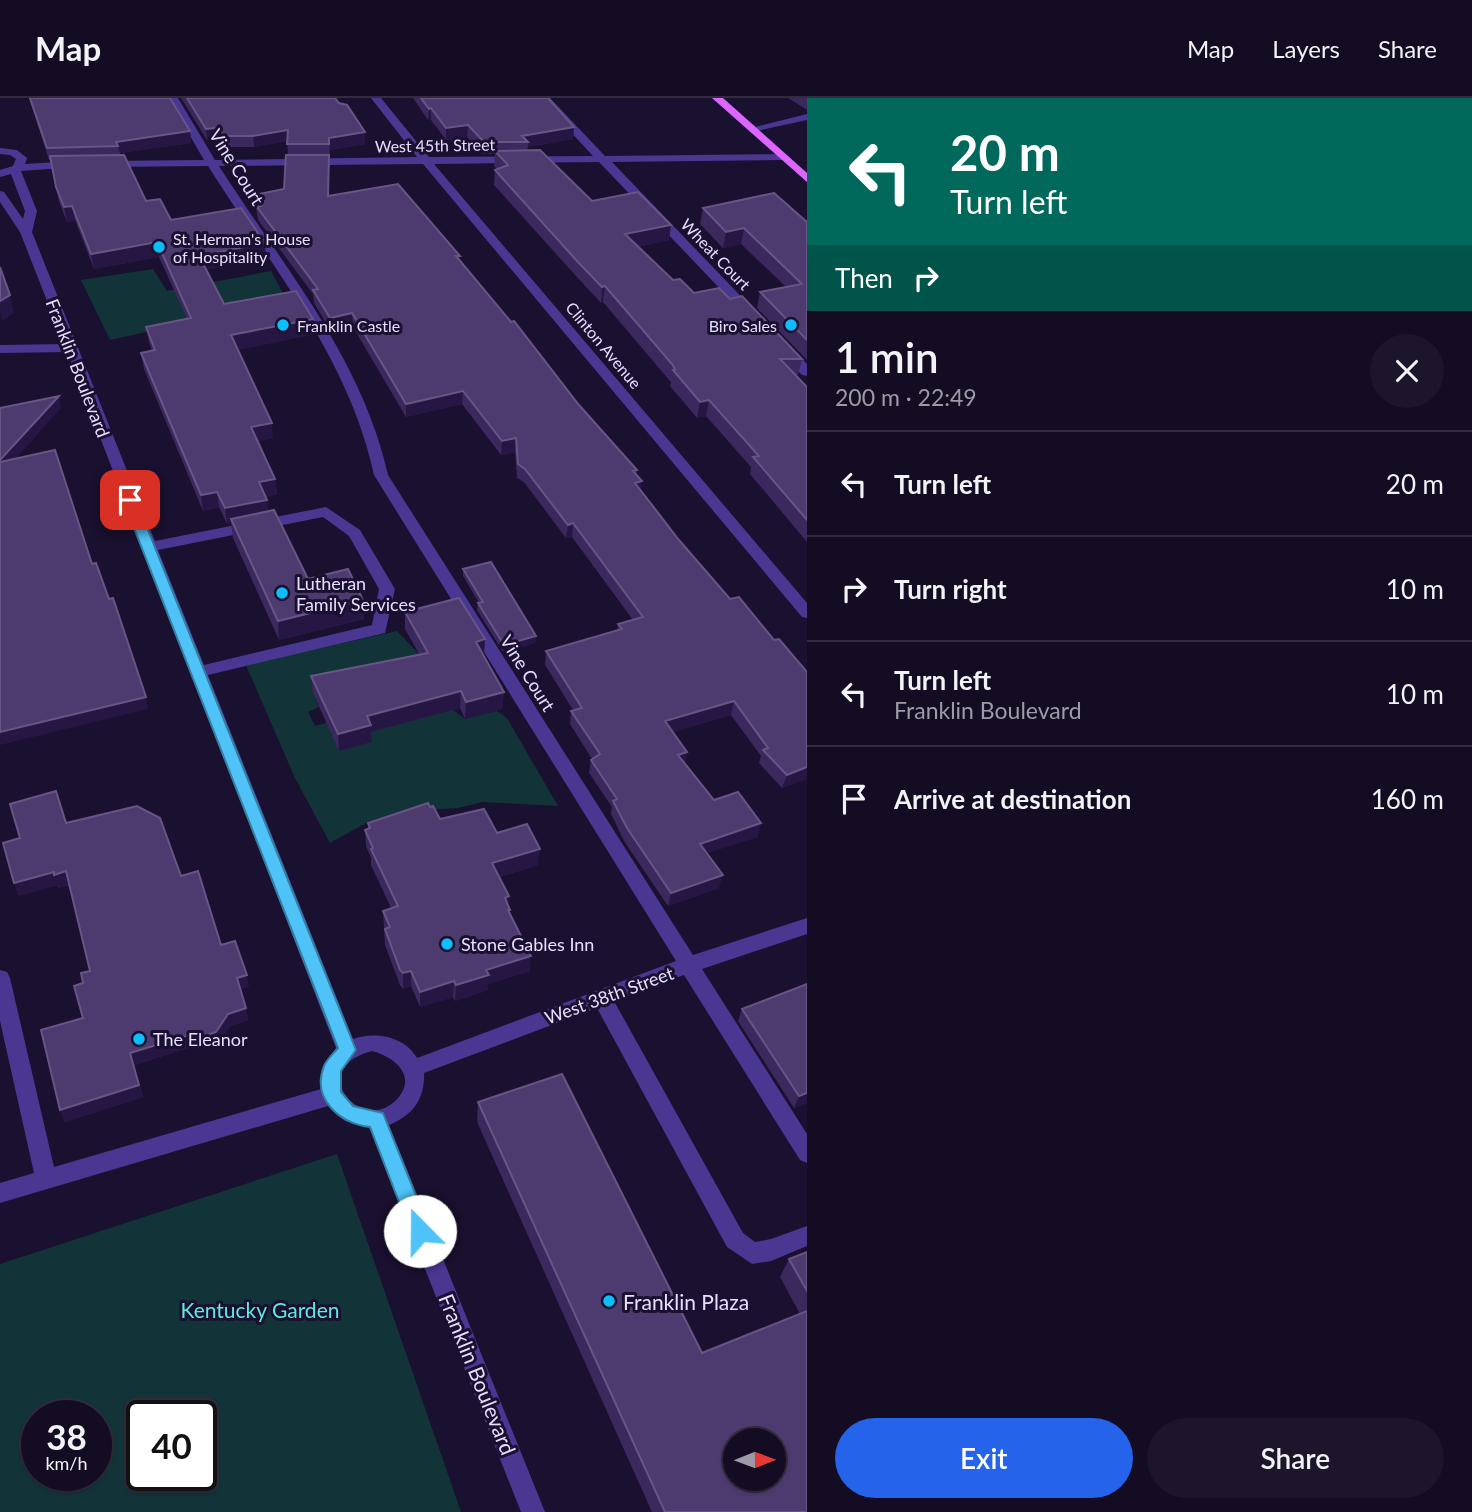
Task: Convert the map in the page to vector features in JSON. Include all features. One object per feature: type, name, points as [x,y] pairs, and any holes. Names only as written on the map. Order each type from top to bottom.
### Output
[{"type":"main road","points":[[718,98],[807,180]]},
{"type":"main road","name":"West 45th Street","points":[[783,157],[807,156]]},
{"type":"street","name":"Vine Court","points":[[173,98],[210,163],[339,355],[375,441],[381,475],[807,1153]]},
{"type":"street","name":"Clinton Avenue","points":[[376,98],[425,160],[807,613]]},
{"type":"street","name":"Wheat Court","points":[[544,98],[762,325]]},
{"type":"street","points":[[752,129],[807,117]]},
{"type":"street","points":[[0,174],[18,165],[2,148]]},
{"type":"street","name":"West 45th Street","points":[[18,165],[42,168],[64,164],[783,157]]},
{"type":"street","name":"Franklin Boulevard","points":[[18,165],[31,211],[26,232]]},
{"type":"street","name":"Franklin Boulevard","points":[[0,194],[26,232],[347,1050]]},
{"type":"street","points":[[772,335],[807,372]]},
{"type":"street","points":[[0,349],[70,348]]},
{"type":"street","points":[[148,547],[326,512],[355,533],[387,589],[379,629],[198,672]]},
{"type":"street","name":"West 38th Street","points":[[413,1068],[688,965],[807,926]]},
{"type":"street","points":[[0,978],[47,1178]]},
{"type":"street","points":[[601,997],[734,1240],[752,1253],[771,1250],[807,1236]]},
{"type":"street","points":[[372,1042],[386,1044],[400,1050],[413,1068],[415,1085],[410,1098],[401,1109],[388,1116],[376,1119],[358,1117],[346,1112],[333,1095],[330,1080],[332,1069],[347,1050],[372,1042]]},
{"type":"street","points":[[0,1194],[333,1095]]},
{"type":"street","name":"Franklin Boulevard","points":[[376,1119],[533,1512]]},
{"type":"green space","points":[[153,269],[167,291],[271,271],[287,301],[110,340],[81,280]]},
{"type":"green space","points":[[397,631],[418,653],[454,643],[313,693],[319,707],[308,712],[315,726],[326,723],[364,727],[453,710],[465,719],[497,711],[507,718],[558,806],[483,802],[458,808],[411,811],[368,822],[330,843],[295,778],[246,665]]},
{"type":"green space","name":"Kentucky Garden","points":[[337,1154],[461,1512],[0,1512],[0,1264]]},
{"type":"building","points":[[30,98],[170,98],[190,131],[116,142],[118,146],[47,148]]},
{"type":"building","points":[[187,98],[335,98],[339,103],[347,105],[365,132],[329,138],[329,144],[287,144],[288,130],[253,136],[220,136],[215,128],[206,129]]},
{"type":"building","points":[[421,98],[548,98],[574,127],[522,136],[528,142],[484,142],[468,125],[446,128]]},
{"type":"building","points":[[540,150],[592,201],[638,192],[671,225],[625,234],[673,280],[680,279],[694,293],[719,288],[730,299],[742,296],[802,359],[780,359],[807,387],[807,520],[753,457],[759,456],[709,400],[700,402],[673,370],[675,369],[672,364],[605,286],[602,287],[577,261],[495,170],[508,165],[495,151]]},
{"type":"building","points":[[124,155],[146,201],[160,199],[171,220],[241,208],[265,243],[199,256],[224,304],[296,291],[313,319],[231,335],[272,423],[251,427],[275,479],[259,482],[267,500],[225,508],[217,492],[201,495],[183,453],[141,353],[155,350],[146,327],[191,318],[157,242],[91,254],[72,206],[64,207],[56,187],[50,156]]},
{"type":"building","points":[[286,155],[329,155],[328,196],[398,184],[460,256],[456,256],[511,322],[514,321],[579,405],[637,470],[633,471],[642,481],[635,483],[679,540],[730,599],[739,597],[774,640],[779,639],[807,672],[807,767],[787,775],[763,750],[768,748],[734,701],[665,721],[687,752],[678,755],[714,800],[738,792],[761,823],[700,844],[723,875],[671,893],[627,828],[613,801],[617,799],[591,760],[600,754],[571,711],[582,708],[546,651],[622,629],[618,624],[643,617],[573,523],[568,525],[525,469],[518,464],[516,438],[502,441],[463,391],[406,404],[352,313],[330,318],[313,290],[318,289],[257,207],[261,206],[254,195],[284,189]]},
{"type":"building","points":[[774,193],[807,222],[807,340],[760,292],[802,284],[744,228],[726,232],[703,208]]},
{"type":"building","points":[[0,267],[10,295],[0,301]]},
{"type":"building","points":[[59,396],[0,460],[0,408]]},
{"type":"building","points":[[55,450],[92,564],[96,563],[109,599],[113,598],[146,697],[0,732],[0,462]]},
{"type":"building","points":[[274,510],[308,579],[348,569],[363,600],[278,621],[231,519]]},
{"type":"building","points":[[491,562],[536,636],[504,645],[478,603],[483,602],[463,569]]},
{"type":"building","points":[[459,598],[485,639],[476,642],[504,692],[466,702],[461,691],[367,716],[371,725],[338,734],[311,676],[428,653],[405,612]]},
{"type":"building","points":[[56,791],[66,823],[137,806],[160,818],[181,876],[198,871],[221,945],[235,941],[247,975],[237,978],[246,1008],[228,1014],[216,1032],[205,1036],[199,1032],[130,1053],[139,1085],[60,1110],[41,1030],[83,1018],[74,986],[83,983],[81,973],[90,971],[66,871],[14,883],[3,843],[20,838],[10,804]]},
{"type":"building","points":[[428,803],[430,807],[433,806],[440,819],[484,809],[497,833],[527,824],[540,849],[492,863],[509,896],[505,898],[508,910],[531,956],[486,970],[489,975],[456,985],[454,981],[420,992],[411,971],[403,973],[400,970],[385,929],[390,927],[383,911],[398,906],[365,830],[370,828],[368,823]]},
{"type":"building","points":[[807,984],[807,1093],[799,1096],[742,1009]]},
{"type":"building","name":"Franklin Plaza","points":[[562,1074],[702,1353],[807,1311],[807,1512],[665,1512],[478,1102]]},
{"type":"building","points":[[807,1252],[807,1291],[789,1259]]},
{"type":"place","name":"St. Herman's House of Hospitality","points":[[159,247]]},
{"type":"place","name":"Franklin Castle","points":[[283,325]]},
{"type":"place","name":"Biro Sales","points":[[791,325]]},
{"type":"place","name":"Lutheran Family Services","points":[[282,593]]},
{"type":"place","name":"Stone Gables Inn","points":[[447,944]]},
{"type":"place","name":"The Eleanor","points":[[139,1039]]},
{"type":"place","name":"Franklin Plaza","points":[[609,1301]]},
{"type":"route","points":[[130,500],[347,1050],[338,1058],[332,1069],[331,1092],[346,1112],[358,1117],[376,1119],[420,1231]]}]
